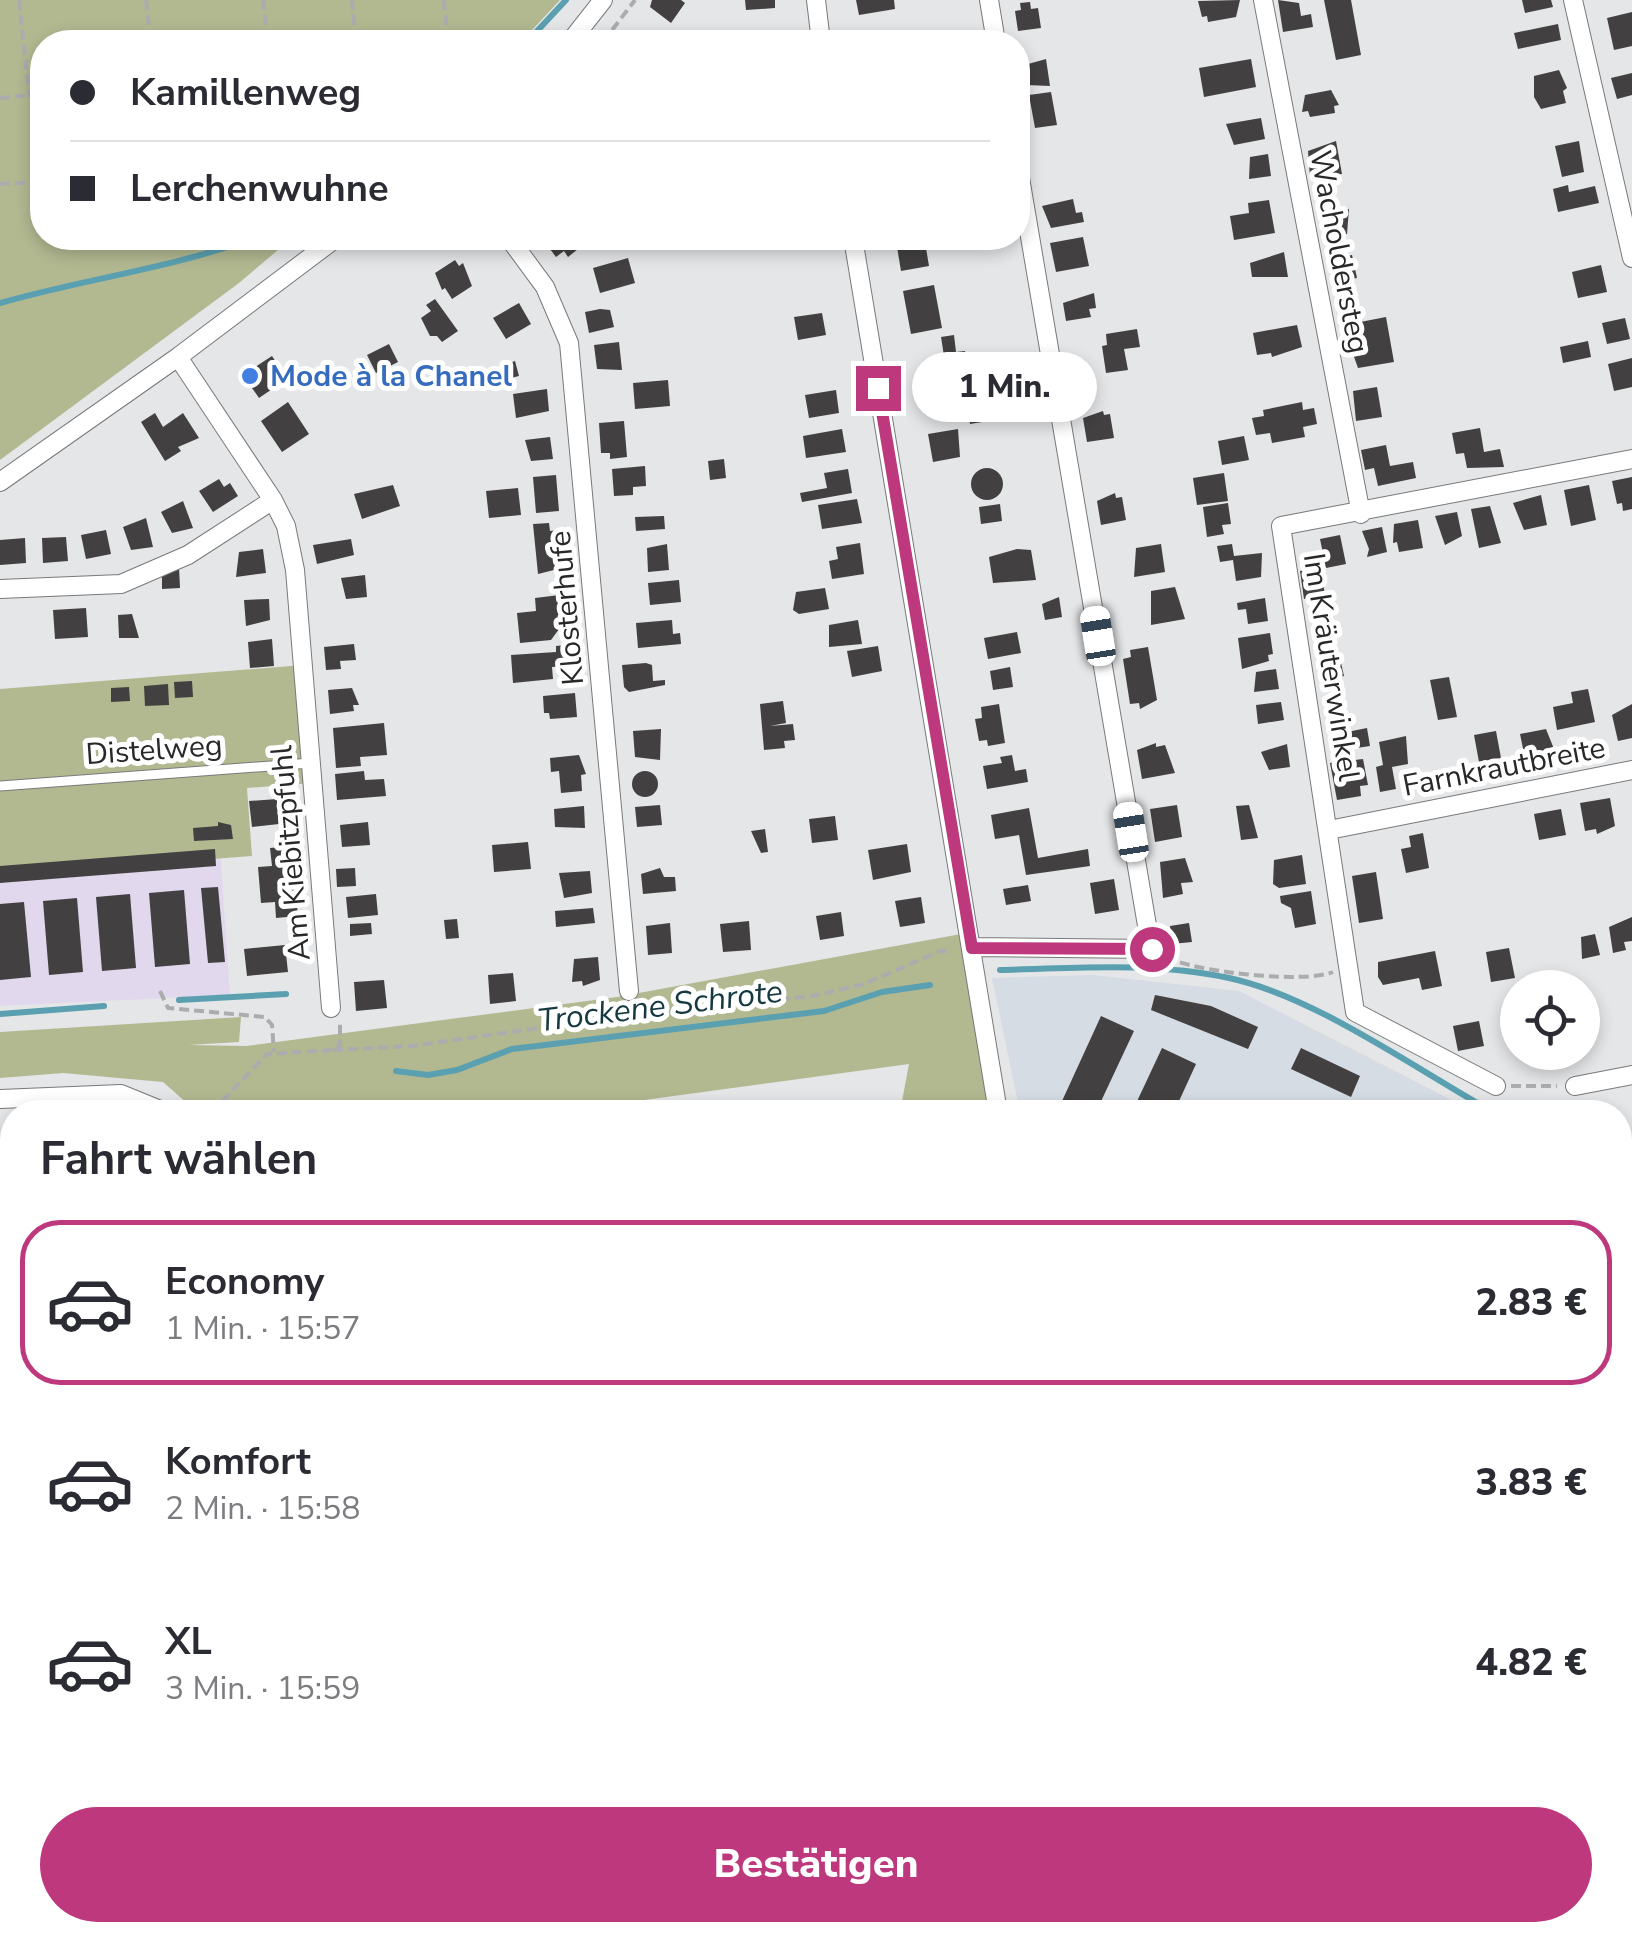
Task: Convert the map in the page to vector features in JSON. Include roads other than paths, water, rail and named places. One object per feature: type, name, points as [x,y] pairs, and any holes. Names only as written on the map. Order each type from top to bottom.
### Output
[{"type":"street","points":[[579,30],[602,0]]},
{"type":"street","points":[[816,0],[820,30]]},
{"type":"street","points":[[989,0],[994,30]]},
{"type":"street","name":"Wacholdersteg","points":[[1263,0],[1360,514]]},
{"type":"street","points":[[1574,0],[1632,258]]},
{"type":"street","points":[[972,948],[1152,949],[1030,236]]},
{"type":"street","points":[[0,482],[178,357],[320,250]]},
{"type":"street","name":"Klosterhufe","points":[[517,250],[545,287],[569,343],[629,991]]},
{"type":"street","points":[[855,250],[996,1100]]},
{"type":"street","name":"Am Kiebitzpfuhl","points":[[178,357],[273,500],[286,526],[294,570],[312,762],[331,1008]]},
{"type":"street","name":"Im Kräuterwinkel","points":[[1496,1086],[1355,1012],[1280,526],[1360,514],[1632,459]]},
{"type":"street","points":[[0,589],[120,584],[188,554],[273,500]]},
{"type":"street","name":"Farnkrautbreite","points":[[1329,830],[1632,770]]},
{"type":"street","points":[[1575,1086],[1632,1074]]},
{"type":"street","points":[[0,1099],[121,1094],[136,1100]]},
{"type":"street","points":[[92,1095],[105,1100]]},
{"type":"lane","name":"Distelweg","points":[[0,786],[312,762]]},
{"type":"waterway","points":[[538,30],[566,0]]},
{"type":"waterway","points":[[0,303],[215,250]]},
{"type":"waterway","name":"Trockene Schrote","points":[[1000,970],[1173,970],[1262,987],[1330,1017],[1473,1100]]},
{"type":"waterway","name":"Trockene Schrote","points":[[396,1071],[428,1075],[457,1070],[512,1049],[824,1011],[882,992],[930,985]]},
{"type":"waterway","name":"Trockene Schrote","points":[[179,1000],[286,994]]},
{"type":"waterway","name":"Trockene Schrote","points":[[0,1014],[104,1006]]},
{"type":"place","name":"Mode à la Chanel","points":[[250,376]]}]
